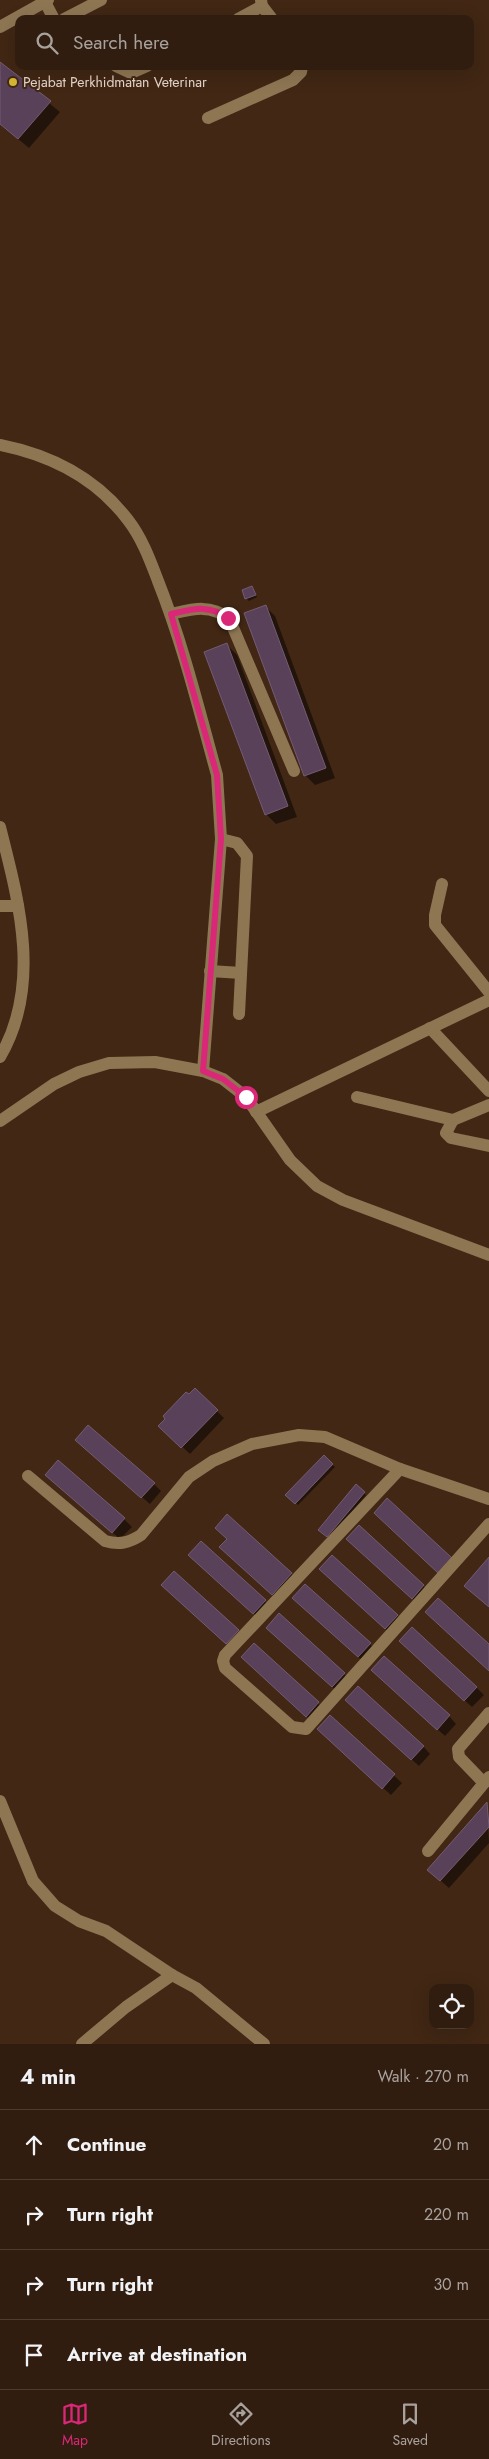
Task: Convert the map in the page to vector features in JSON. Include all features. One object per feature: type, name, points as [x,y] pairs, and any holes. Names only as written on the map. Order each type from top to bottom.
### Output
[{"type":"street","points":[[72,15],[101,0]]},
{"type":"street","points":[[21,15],[46,1],[52,15]]},
{"type":"street","points":[[244,15],[261,3],[269,15]]},
{"type":"street","points":[[0,27],[15,19]]},
{"type":"street","points":[[125,70],[131,73],[138,70]]},
{"type":"street","points":[[208,118],[294,80],[301,70]]},
{"type":"street","points":[[0,445],[30,451],[63,464],[114,504],[129,521],[145,547],[171,614],[217,775],[221,839],[203,1071]]},
{"type":"street","points":[[171,614],[206,608],[218,610],[228,618],[294,771]]},
{"type":"street","points":[[0,827],[18,906],[25,958],[24,989],[6,1033],[0,1057]]},
{"type":"street","points":[[221,839],[237,844],[247,856],[239,1014]]},
{"type":"street","points":[[442,884],[435,915],[435,925],[489,992]]},
{"type":"street","points":[[0,906],[18,906]]},
{"type":"street","points":[[210,971],[241,973]]},
{"type":"street","points":[[256,1112],[489,1000]]},
{"type":"street","points":[[430,1028],[489,1091]]},
{"type":"street","points":[[0,1121],[54,1084],[79,1072],[109,1063],[155,1062],[203,1071],[237,1088],[246,1097],[290,1160],[317,1186],[343,1200],[489,1255]]},
{"type":"street","points":[[357,1097],[453,1120]]},
{"type":"street","points":[[489,1105],[453,1120],[446,1130],[447,1136],[489,1146]]},
{"type":"street","points":[[28,1476],[105,1541],[120,1544],[141,1535],[189,1476],[212,1461],[252,1444],[299,1435],[325,1437],[400,1469],[489,1499]]},
{"type":"street","points":[[400,1469],[232,1648],[223,1661],[225,1668],[292,1727],[306,1728],[489,1524]]},
{"type":"street","points":[[428,1851],[487,1780],[460,1757],[458,1749],[489,1713]]},
{"type":"street","points":[[0,1800],[33,1881],[46,1897],[65,1913],[106,1930],[172,1975],[196,1988],[264,2044]]},
{"type":"street","points":[[82,2044],[126,2007],[172,1975]]},
{"type":"building","name":"Pejabat Perkhidmatan Veterinar","points":[[0,62],[51,101],[18,139],[0,124]]},
{"type":"building","points":[[252,586],[256,595],[245,599],[242,590]]},
{"type":"building","points":[[266,605],[326,768],[304,776],[244,613]]},
{"type":"building","points":[[227,643],[288,806],[265,815],[204,652]]},
{"type":"building","points":[[195,1388],[218,1410],[181,1448],[158,1426],[165,1419],[163,1416],[186,1392],[189,1394]]},
{"type":"building","points":[[88,1425],[155,1483],[141,1498],[75,1440]]},
{"type":"building","points":[[324,1455],[333,1464],[295,1504],[285,1495]]},
{"type":"building","points":[[58,1460],[125,1518],[112,1533],[45,1475]]},
{"type":"building","points":[[356,1484],[365,1492],[327,1537],[318,1530]]},
{"type":"building","points":[[387,1498],[452,1558],[438,1573],[374,1513]]},
{"type":"building","points":[[227,1514],[292,1573],[272,1595],[219,1547],[227,1539],[215,1528]]},
{"type":"building","points":[[359,1525],[424,1585],[412,1599],[346,1539]]},
{"type":"building","points":[[201,1541],[266,1600],[253,1614],[188,1555]]},
{"type":"building","points":[[332,1555],[398,1615],[385,1629],[319,1569]]},
{"type":"building","points":[[489,1557],[489,1607],[464,1586]]},
{"type":"building","points":[[174,1571],[239,1630],[226,1644],[161,1585]]},
{"type":"building","points":[[305,1584],[371,1643],[358,1657],[292,1598]]},
{"type":"building","points":[[438,1598],[489,1644],[489,1671],[425,1612]]},
{"type":"building","points":[[279,1613],[345,1673],[332,1687],[266,1628]]},
{"type":"building","points":[[412,1627],[477,1687],[464,1701],[399,1641]]},
{"type":"building","points":[[254,1643],[319,1702],[306,1717],[241,1657]]},
{"type":"building","points":[[384,1656],[450,1715],[437,1730],[371,1670]]},
{"type":"building","points":[[358,1686],[424,1746],[411,1760],[345,1700]]},
{"type":"building","points":[[330,1715],[395,1774],[382,1789],[317,1729]]},
{"type":"building","points":[[487,1802],[489,1827],[440,1881],[427,1870]]},
{"type":"place","name":"Pejabat Perkhidmatan Veterinar","points":[[13,82]]},
{"type":"route","points":[[228,618],[218,610],[206,608],[171,614],[217,775],[219,791],[221,839],[203,1071],[223,1079],[237,1088],[246,1097]]}]
